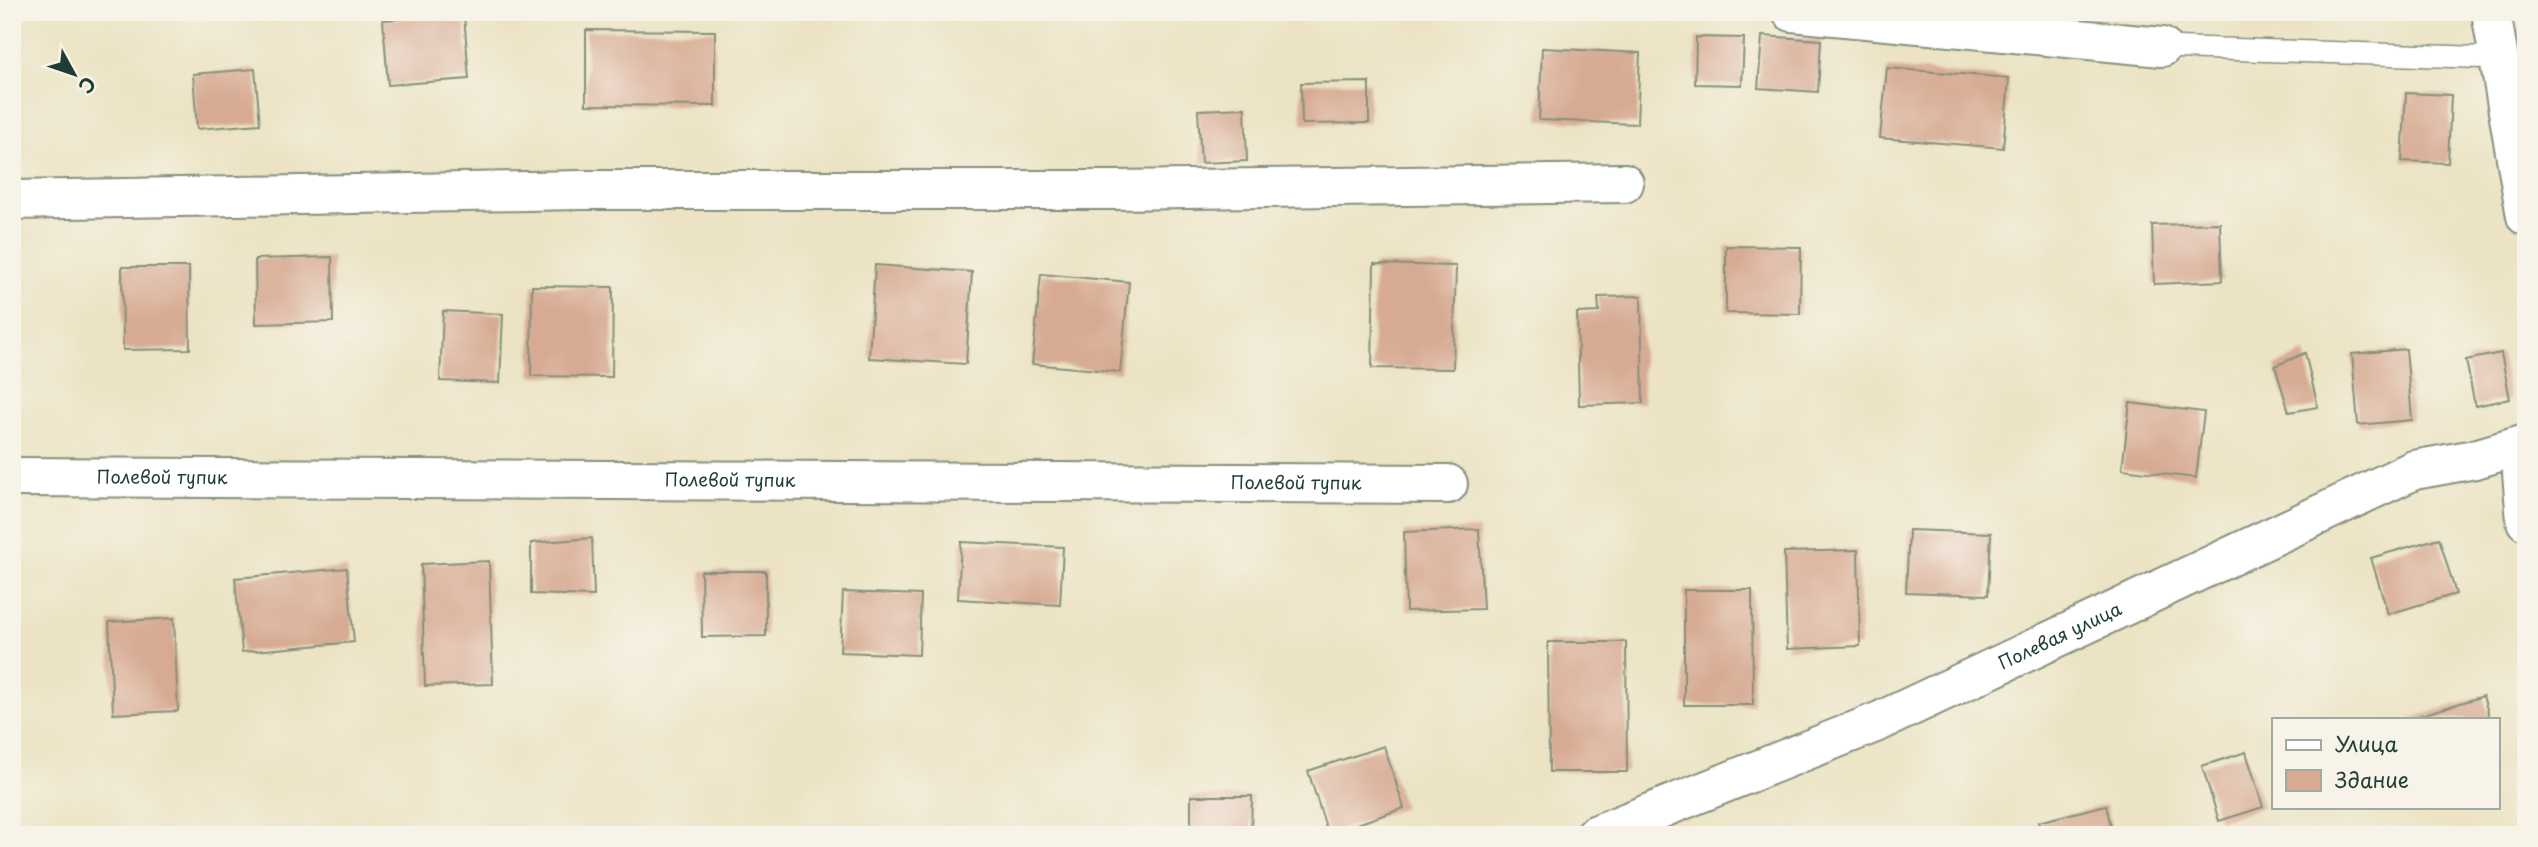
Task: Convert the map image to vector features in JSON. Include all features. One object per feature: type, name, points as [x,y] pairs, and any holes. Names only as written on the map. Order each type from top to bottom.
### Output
[{"type":"street","points":[[1792,12],[2162,47]]},
{"type":"street","points":[[2491,12],[2526,216]]},
{"type":"street","points":[[12,200],[581,190],[1115,190],[1624,183]]},
{"type":"street","name":"Полевая улица","points":[[1595,835],[1880,721],[2414,470],[2475,459],[2526,444]]},
{"type":"street","points":[[2526,459],[2522,473],[2526,521]]},
{"type":"street","name":"Полевой тупик","points":[[12,477],[1448,484]]},
{"type":"lane","points":[[2162,47],[2497,58]]},
{"type":"building","points":[[464,14],[469,79],[388,85],[383,20]]},
{"type":"building","points":[[586,30],[715,31],[715,106],[586,105]]},
{"type":"building","points":[[1762,36],[1821,40],[1818,92],[1758,88]]},
{"type":"building","points":[[1696,37],[1744,38],[1742,85],[1695,84]]},
{"type":"building","points":[[1542,48],[1640,53],[1637,124],[1539,120]]},
{"type":"building","points":[[1887,68],[2009,78],[2003,148],[1880,138]]},
{"type":"building","points":[[255,69],[260,124],[197,129],[193,74]]},
{"type":"building","points":[[1369,82],[1369,123],[1302,124],[1301,83]]},
{"type":"building","points":[[2406,93],[2451,95],[2448,163],[2402,161]]},
{"type":"building","points":[[1245,108],[1247,161],[1201,163],[1198,110]]},
{"type":"building","points":[[2220,223],[2222,281],[2154,284],[2152,225]]},
{"type":"building","points":[[1726,246],[1801,247],[1800,314],[1726,313]]},
{"type":"building","points":[[332,257],[333,322],[256,324],[255,259]]},
{"type":"building","points":[[1374,264],[1456,266],[1453,369],[1372,368]]},
{"type":"building","points":[[875,265],[972,272],[966,364],[869,358]]},
{"type":"building","points":[[122,267],[189,267],[190,349],[123,350]]},
{"type":"building","points":[[1041,274],[1129,282],[1120,372],[1032,364]]},
{"type":"building","points":[[532,286],[613,287],[612,377],[531,376]]},
{"type":"building","points":[[1641,296],[1643,403],[1579,405],[1577,313],[1599,312],[1598,297]]},
{"type":"building","points":[[443,311],[503,314],[500,383],[440,381]]},
{"type":"building","points":[[2406,349],[2412,420],[2358,425],[2352,354]]},
{"type":"building","points":[[2305,353],[2318,407],[2289,412],[2275,366]]},
{"type":"building","points":[[2501,353],[2510,399],[2475,406],[2466,360]]},
{"type":"building","points":[[2130,403],[2204,412],[2196,478],[2122,469]]},
{"type":"building","points":[[1479,529],[1483,609],[1406,611],[1404,532]]},
{"type":"building","points":[[1909,530],[1991,533],[1988,595],[1906,592]]},
{"type":"building","points":[[592,538],[594,596],[531,594],[531,543]]},
{"type":"building","points":[[2439,538],[2456,594],[2388,614],[2371,558]]},
{"type":"building","points":[[961,542],[1063,547],[1060,605],[958,599]]},
{"type":"building","points":[[1858,550],[1860,646],[1787,649],[1784,552]]},
{"type":"building","points":[[489,561],[493,684],[425,686],[421,564]]},
{"type":"building","points":[[347,568],[354,642],[242,652],[235,578]]},
{"type":"building","points":[[701,571],[766,571],[766,636],[702,637]]},
{"type":"building","points":[[1684,590],[1752,590],[1753,705],[1684,705]]},
{"type":"building","points":[[843,592],[921,595],[919,655],[840,652]]},
{"type":"building","points":[[174,618],[178,711],[113,714],[109,622]]},
{"type":"building","points":[[1548,642],[1626,642],[1627,772],[1549,772]]},
{"type":"building","points":[[2483,696],[2490,718],[2412,718]]},
{"type":"building","points":[[1384,746],[1404,808],[1328,834],[1308,771]]},
{"type":"building","points":[[2246,752],[2263,807],[2219,821],[2202,766]]},
{"type":"building","points":[[1191,796],[1252,796],[1251,835],[1191,835]]},
{"type":"building","points":[[2106,805],[2113,835],[2041,835],[2038,822]]}]
